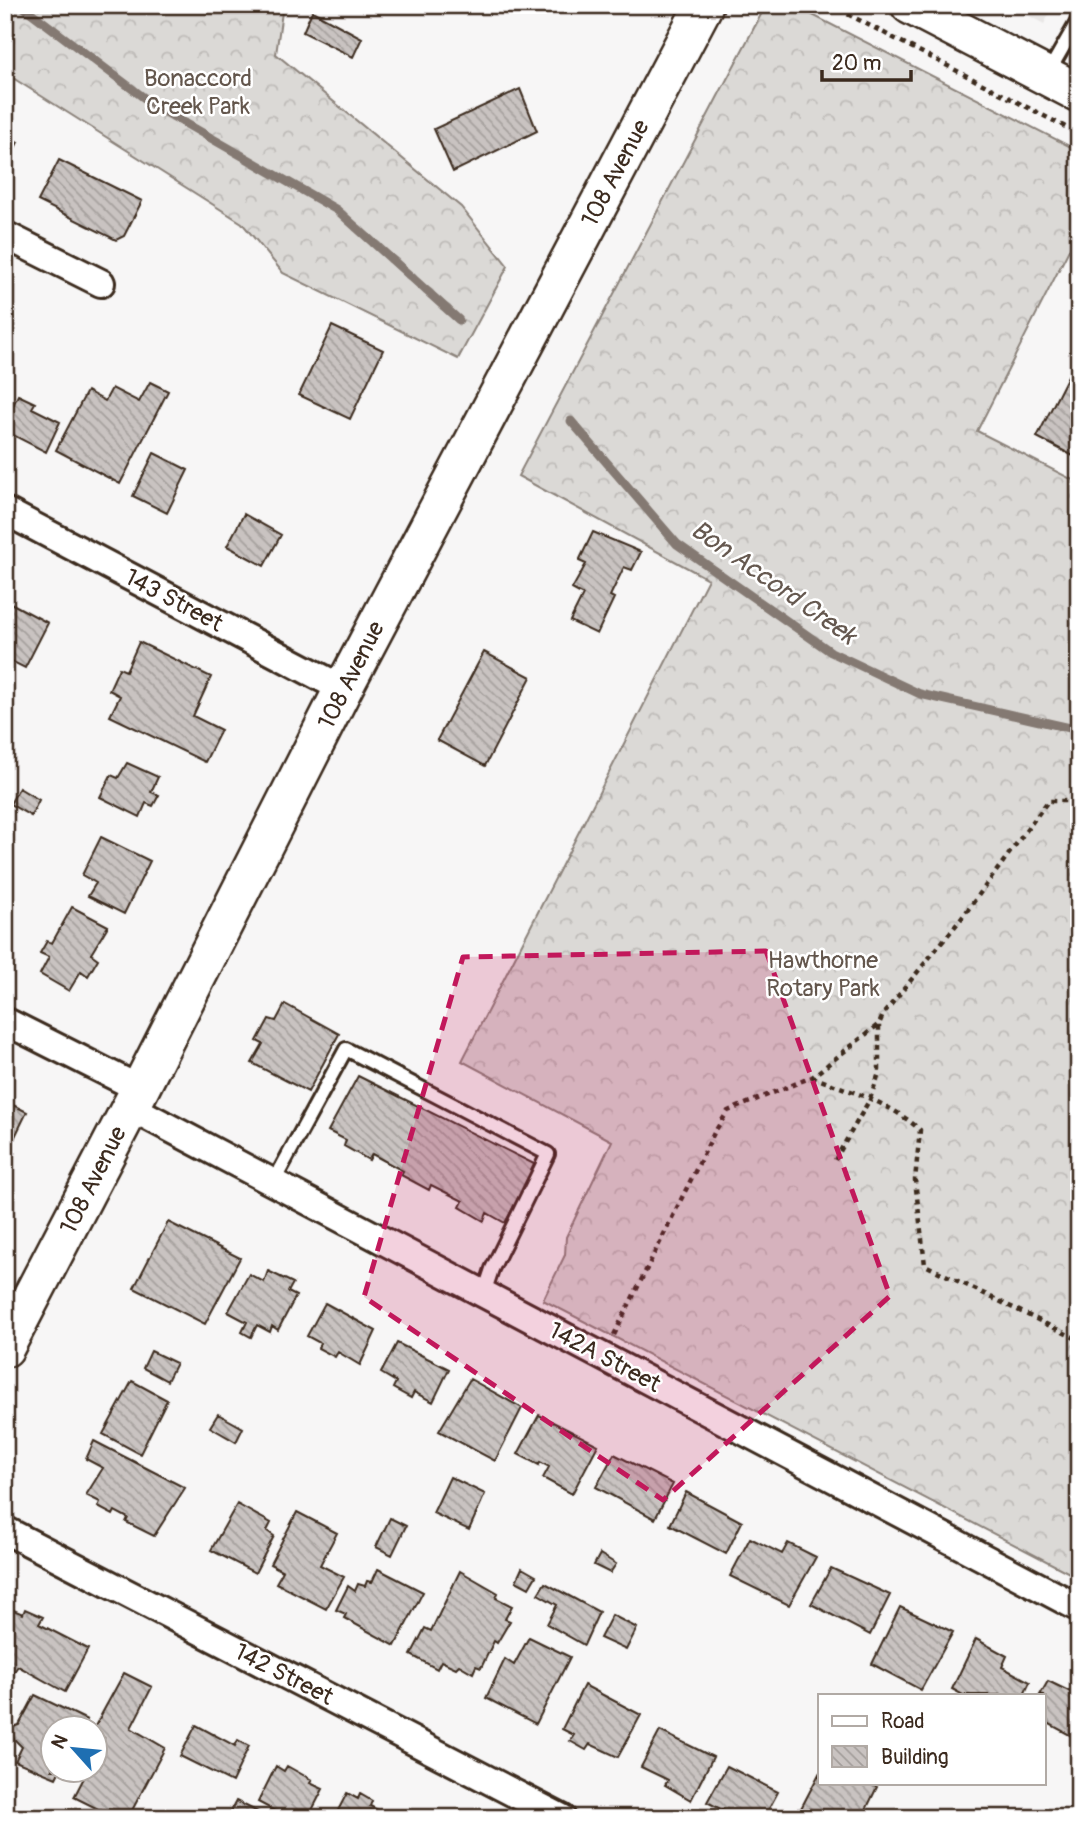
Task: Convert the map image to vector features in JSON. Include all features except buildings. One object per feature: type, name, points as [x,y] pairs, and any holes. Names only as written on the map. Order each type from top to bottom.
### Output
[{"type":"main road","name":"108 Avenue","points":[[5,1348],[343,689],[704,5]]},
{"type":"main road","points":[[909,5],[1079,93]]},
{"type":"street","points":[[5,235],[100,283]]},
{"type":"street","name":"143 Street","points":[[5,510],[343,689]]},
{"type":"street","name":"142A Street","points":[[5,1021],[273,1183],[1079,1608]]},
{"type":"street","name":"142 Street","points":[[5,1530],[562,1818]]},
{"type":"lane","points":[[1046,76],[1079,19]]},
{"type":"lane","points":[[273,1183],[345,1049],[548,1154],[492,1269],[484,1293]]},
{"type":"path","points":[[830,5],[1079,134]]},
{"type":"path","points":[[835,1160],[870,1099],[879,1073],[879,1024],[884,1013],[961,919],[1048,801],[1079,801]]},
{"type":"path","points":[[603,1357],[714,1133],[728,1111],[812,1077],[879,1024]]},
{"type":"path","points":[[812,1077],[904,1115],[920,1129],[915,1180],[925,1265],[1079,1340]]},
{"type":"highlighted area","points":[[766,951],[890,1296],[663,1500],[364,1297],[463,957]]},
{"type":"shaded area","points":[[1009,5],[1054,5],[1044,24]]},
{"type":"green space","name":"Bonaccord Creek Park","points":[[5,5],[283,5],[276,54],[461,207],[508,266],[458,359],[283,273],[242,223],[5,73]]},
{"type":"green space","name":"Hawthorne Rotary Park","points":[[766,5],[793,5],[1079,151],[1079,230],[977,431],[1079,483],[1079,1578],[543,1300],[565,1255],[566,1237],[612,1141],[462,1061],[708,579],[518,476]]},
{"type":"waterway","name":"Bon Accord Creek","points":[[21,5],[155,106],[337,210],[459,320]]},
{"type":"waterway","name":"Bon Accord Creek","points":[[571,421],[677,544],[831,652],[920,694],[1079,730]]}]
